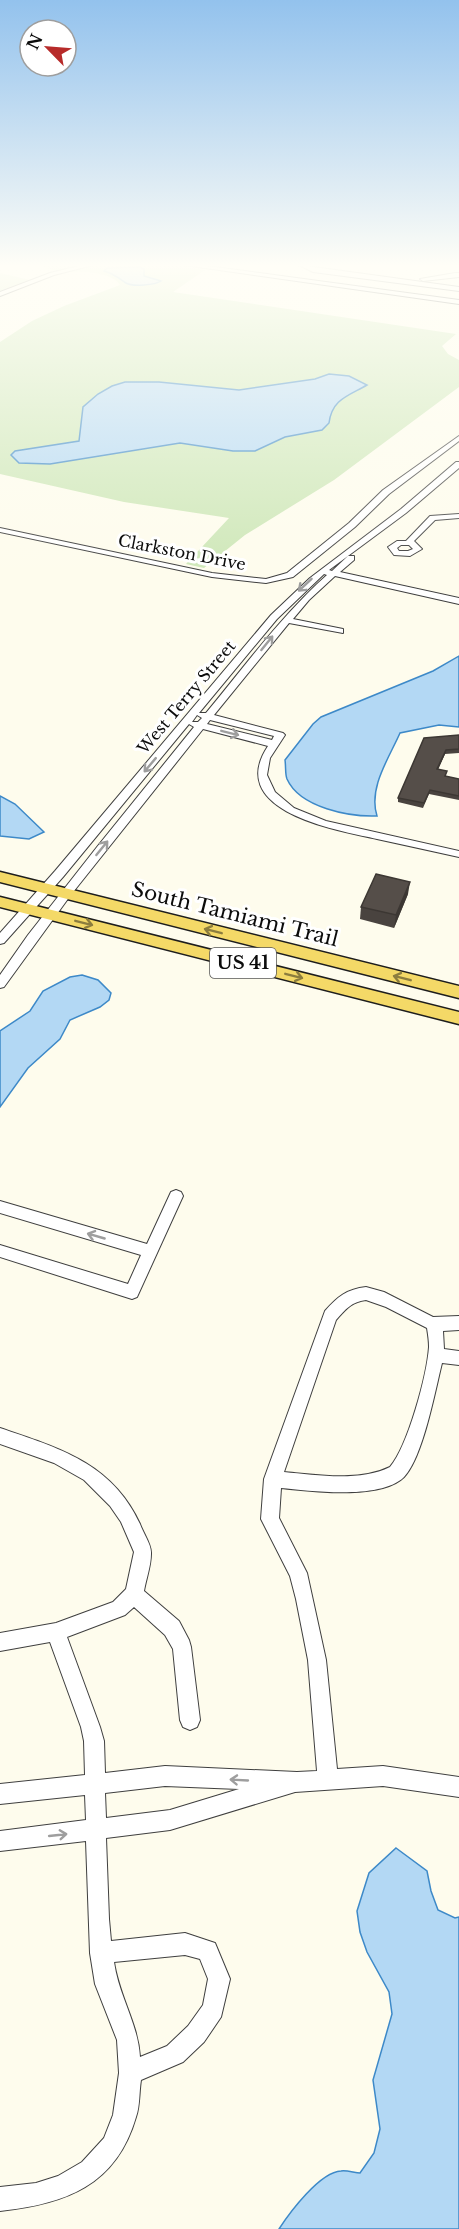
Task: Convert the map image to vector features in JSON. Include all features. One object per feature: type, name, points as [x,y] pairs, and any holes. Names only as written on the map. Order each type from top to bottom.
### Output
[{"type":"main road","name":"South Tamiami Trail","points":[[0,877],[459,992]]},
{"type":"main road","name":"US 41","points":[[0,902],[459,1018]]},
{"type":"street","name":"Clarkston Drive","points":[[0,530],[212,575],[243,580],[275,580],[290,575],[352,525],[398,483],[459,438]]},
{"type":"street","name":"West Terry Street","points":[[0,984],[65,894],[286,620],[386,525],[458,466]]},
{"type":"street","points":[[408,543],[433,518],[459,516]]},
{"type":"street","name":"West Terry Street","points":[[0,940],[46,889],[274,617],[321,570],[386,525]]},
{"type":"street","points":[[321,570],[459,601]]},
{"type":"street","points":[[286,620],[340,631]]},
{"type":"street","points":[[190,718],[277,740],[263,765],[265,784],[279,803],[299,815],[323,824],[459,854]]},
{"type":"street","points":[[0,1251],[132,1292],[177,1196]]},
{"type":"street","points":[[0,1207],[152,1252]]},
{"type":"street","points":[[328,1780],[317,1660],[298,1573],[270,1520],[273,1479],[330,1316],[339,1303],[352,1294],[370,1294],[387,1300],[434,1325],[459,1323]]},
{"type":"street","points":[[273,1479],[311,1483],[379,1480],[396,1473],[407,1458],[436,1355],[434,1325]]},
{"type":"street","points":[[436,1355],[459,1358]]},
{"type":"street","points":[[0,1436],[59,1456],[90,1474],[116,1500],[127,1516],[143,1552],[134,1594],[119,1609],[56,1632],[0,1642]]},
{"type":"street","points":[[134,1594],[172,1628],[182,1647],[190,1720]]},
{"type":"street","points":[[0,2199],[36,2195],[64,2186],[90,2170],[112,2146],[125,2116],[130,2073],[128,2040],[106,1984],[101,1953],[98,1918],[94,1741],[89,1719],[62,1653],[56,1632]]},
{"type":"street","points":[[0,1794],[165,1776],[297,1782],[383,1776],[459,1787]]},
{"type":"street","points":[[0,1841],[170,1820],[297,1782]]},
{"type":"street","points":[[101,1953],[185,1944],[207,1952],[219,1979],[213,2009],[196,2034],[175,2054],[130,2073]]},
{"type":"green space","points":[[0,369],[459,369],[459,387],[334,480],[245,535],[204,568],[186,564],[229,518],[124,502],[0,474]]},
{"type":"water","points":[[329,374],[349,376],[367,385],[337,403],[329,423],[322,430],[285,437],[255,451],[233,451],[180,443],[50,464],[19,463],[11,455],[15,451],[79,441],[83,407],[98,394],[125,382],[159,382],[239,390],[315,379]]},
{"type":"water","points":[[459,656],[459,727],[439,725],[400,733],[377,784],[375,805],[377,816],[353,815],[327,809],[314,804],[293,789],[286,777],[285,760],[321,717],[433,671]]},
{"type":"water","points":[[0,796],[15,804],[44,832],[29,839],[0,836]]},
{"type":"water","points":[[82,975],[98,980],[111,993],[109,1000],[100,1007],[70,1020],[60,1039],[28,1068],[0,1107],[0,1031],[30,1011],[43,991],[70,977]]},
{"type":"water","points":[[396,1848],[427,1871],[438,1910],[455,1918],[459,1917],[459,2229],[279,2229],[315,2185],[333,2173],[346,2171],[360,2173],[374,2153],[380,2129],[373,2080],[392,2014],[389,1992],[367,1952],[360,1932],[357,1911],[369,1873]]},
{"type":"building","points":[[459,735],[459,749],[446,750],[437,769],[447,771],[445,776],[459,779],[459,796],[430,790],[424,803],[398,798],[424,738]]},
{"type":"building","points":[[376,874],[410,882],[396,915],[361,907]]}]
